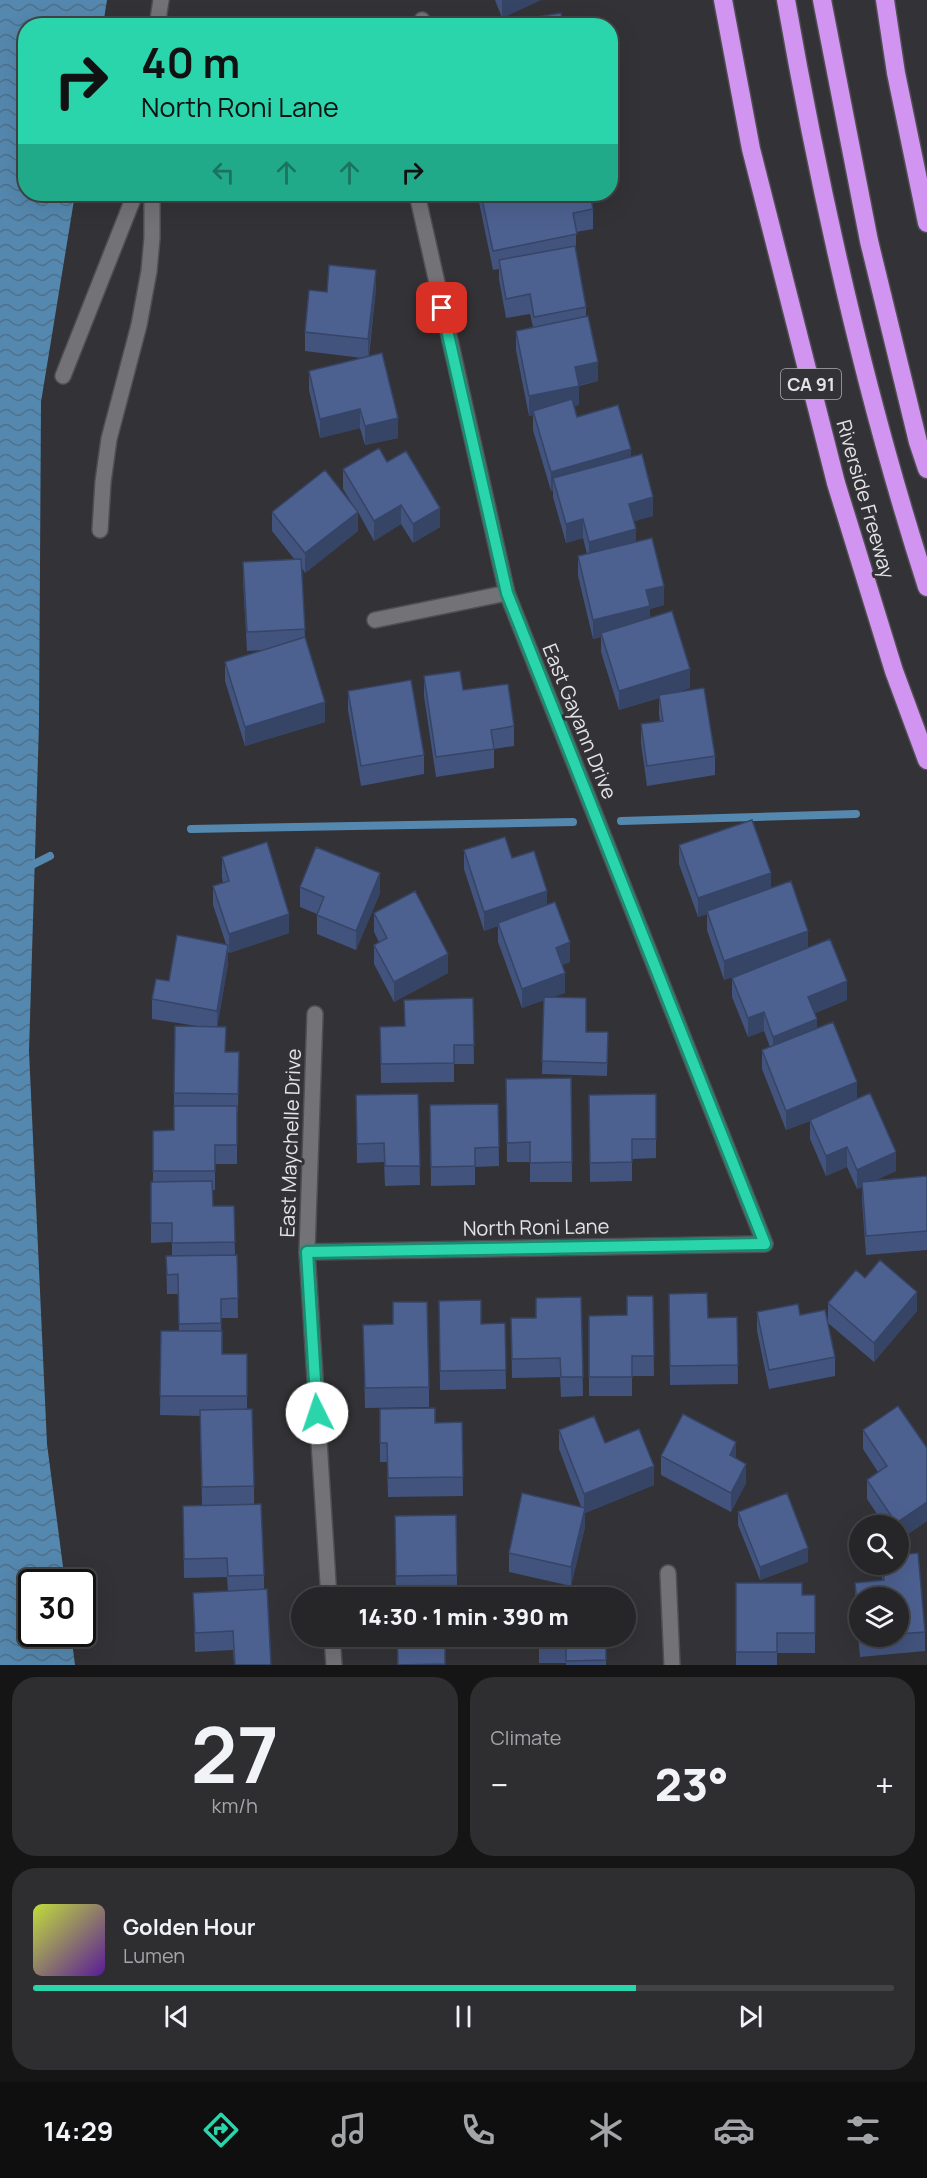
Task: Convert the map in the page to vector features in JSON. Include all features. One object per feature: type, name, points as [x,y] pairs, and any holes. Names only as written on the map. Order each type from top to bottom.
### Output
[{"type":"highway","name":"Riverside Freeway","points":[[723,0],[751,149],[836,483],[894,671],[927,760]]},
{"type":"highway","points":[[786,0],[831,234],[859,353],[905,519],[927,587]]},
{"type":"highway","points":[[822,0],[869,241],[918,442],[927,469]]},
{"type":"highway","points":[[885,0],[896,73],[927,223]]},
{"type":"street","points":[[158,18],[161,0]]},
{"type":"street","points":[[63,376],[132,201]]},
{"type":"street","points":[[100,530],[109,439],[139,325],[149,272],[152,201]]},
{"type":"street","name":"East Gayann Drive","points":[[419,201],[507,593],[765,1244]]},
{"type":"street","points":[[375,620],[507,593]]},
{"type":"street","name":"East Maychelle Drive","points":[[315,1014],[307,1252],[328,1587]]},
{"type":"street","name":"North Roni Lane","points":[[307,1252],[765,1244]]},
{"type":"street","points":[[668,1573],[672,1665]]},
{"type":"street","points":[[333,1647],[334,1665]]},
{"type":"water","points":[[0,0],[107,0],[104,18],[18,18],[18,201],[74,201],[41,402],[39,724],[29,1051],[47,1444],[63,1569],[18,1569],[18,1647],[73,1647],[75,1665],[0,1665]]},
{"type":"building","points":[[561,13],[562,18],[530,18]]},
{"type":"building","points":[[482,201],[591,201],[593,209],[573,213],[577,234],[493,251]]},
{"type":"building","points":[[575,246],[586,307],[534,317],[530,294],[506,299],[499,260]]},
{"type":"building","points":[[329,265],[376,270],[368,339],[305,332],[309,290],[327,292]]},
{"type":"building","points":[[588,316],[598,362],[575,367],[579,386],[529,396],[516,331]]},
{"type":"building","points":[[382,353],[398,418],[365,426],[360,409],[320,419],[309,371]]},
{"type":"building","points":[[572,399],[577,417],[618,405],[631,449],[551,472],[533,411]]},
{"type":"building","points":[[379,448],[387,462],[406,451],[440,508],[413,524],[401,505],[374,521],[343,469]]},
{"type":"building","points":[[642,454],[653,497],[629,504],[636,529],[589,542],[583,519],[566,524],[553,478]]},
{"type":"building","points":[[325,470],[358,512],[305,553],[272,512]]},
{"type":"building","points":[[652,538],[664,586],[646,590],[650,606],[593,620],[578,556]]},
{"type":"building","points":[[301,559],[305,629],[247,632],[243,562]]},
{"type":"building","points":[[672,611],[690,669],[619,691],[601,633]]},
{"type":"building","points":[[305,637],[325,702],[245,727],[225,662]]},
{"type":"building","points":[[460,671],[463,690],[508,684],[514,726],[491,730],[494,749],[436,757],[424,676]]},
{"type":"building","points":[[411,680],[424,755],[361,766],[348,691]]},
{"type":"building","points":[[704,688],[715,756],[647,766],[641,724],[663,721],[659,695]]},
{"type":"building","points":[[752,820],[771,873],[698,898],[679,845]]},
{"type":"building","points":[[505,837],[512,858],[534,851],[547,891],[484,912],[464,850]]},
{"type":"building","points":[[267,842],[289,914],[229,934],[213,886],[229,881],[222,857]]},
{"type":"building","points":[[316,847],[380,873],[356,931],[317,915],[324,897],[300,887]]},
{"type":"building","points":[[791,881],[808,931],[724,961],[707,911]]},
{"type":"building","points":[[415,891],[448,954],[394,982],[374,945],[387,938],[374,913]]},
{"type":"building","points":[[555,902],[570,942],[556,948],[565,973],[522,989],[498,923]]},
{"type":"building","points":[[177,935],[228,945],[217,1011],[152,999],[156,979],[169,981]]},
{"type":"building","points":[[830,939],[847,981],[808,997],[817,1019],[773,1037],[764,1012],[748,1018],[732,978]]},
{"type":"building","points":[[544,997],[586,998],[586,1032],[608,1032],[607,1063],[542,1061]]},
{"type":"building","points":[[473,998],[474,1045],[454,1045],[454,1063],[381,1064],[380,1027],[405,1026],[404,1000]]},
{"type":"building","points":[[833,1022],[857,1082],[786,1111],[762,1050]]},
{"type":"building","points":[[175,1026],[226,1027],[225,1052],[239,1052],[238,1094],[174,1093]]},
{"type":"building","points":[[571,1078],[572,1162],[530,1163],[530,1142],[507,1143],[506,1079]]},
{"type":"building","points":[[870,1093],[896,1152],[857,1170],[847,1147],[826,1156],[810,1120]]},
{"type":"building","points":[[418,1094],[420,1166],[385,1166],[384,1143],[357,1144],[356,1095]]},
{"type":"building","points":[[656,1094],[656,1139],[632,1139],[632,1162],[590,1163],[589,1095]]},
{"type":"building","points":[[498,1104],[499,1147],[475,1148],[475,1166],[431,1167],[430,1105]]},
{"type":"building","points":[[174,1106],[237,1106],[237,1145],[215,1145],[215,1171],[153,1171],[153,1131],[174,1130]]},
{"type":"building","points":[[927,1176],[927,1231],[866,1236],[862,1182]]},
{"type":"building","points":[[212,1181],[213,1206],[234,1206],[235,1242],[172,1243],[172,1223],[151,1223],[151,1182]]},
{"type":"building","points":[[237,1255],[238,1298],[221,1299],[221,1323],[179,1324],[178,1274],[167,1275],[166,1256]]},
{"type":"building","points":[[880,1260],[917,1292],[874,1343],[828,1303],[856,1270],[865,1278]]},
{"type":"building","points":[[707,1293],[708,1318],[737,1317],[738,1365],[670,1366],[669,1294]]},
{"type":"building","points":[[627,1296],[653,1296],[654,1356],[632,1356],[632,1377],[589,1377],[589,1316],[627,1315]]},
{"type":"building","points":[[581,1297],[583,1377],[561,1377],[560,1358],[512,1359],[511,1318],[536,1318],[536,1298]]},
{"type":"building","points":[[481,1300],[481,1324],[505,1323],[506,1370],[440,1371],[439,1301]]},
{"type":"building","points":[[393,1302],[427,1302],[429,1387],[365,1388],[363,1325],[393,1324]]},
{"type":"building","points":[[798,1304],[800,1315],[825,1310],[835,1357],[769,1370],[757,1312]]},
{"type":"building","points":[[161,1331],[222,1331],[222,1354],[247,1354],[247,1396],[160,1396]]},
{"type":"building","points":[[898,1406],[927,1448],[927,1502],[908,1515],[891,1515],[867,1480],[887,1466],[863,1430]]},
{"type":"building","points":[[435,1408],[435,1423],[462,1422],[463,1477],[388,1478],[387,1443],[380,1443],[380,1409]]},
{"type":"building","points":[[252,1409],[254,1486],[202,1487],[200,1410]]},
{"type":"building","points":[[683,1414],[736,1442],[730,1455],[746,1464],[731,1493],[661,1456]]},
{"type":"building","points":[[594,1416],[605,1443],[639,1429],[654,1466],[584,1494],[559,1430]]},
{"type":"building","points":[[522,1493],[585,1508],[571,1567],[509,1553]]},
{"type":"building","points":[[787,1493],[808,1548],[760,1567],[738,1512]]},
{"type":"building","points":[[261,1504],[264,1575],[228,1576],[227,1558],[184,1559],[183,1506]]},
{"type":"building","points":[[456,1515],[457,1575],[396,1576],[395,1516]]},
{"type":"building","points":[[918,1553],[925,1632],[909,1633],[909,1587],[855,1587],[855,1583],[884,1580],[883,1575],[909,1575],[909,1554]]},
{"type":"building","points":[[736,1583],[802,1583],[802,1595],[815,1595],[815,1633],[777,1633],[777,1652],[736,1652]]},
{"type":"building","points":[[267,1589],[271,1665],[235,1665],[233,1631],[195,1633],[193,1593]]},
{"type":"building","points":[[397,1647],[445,1647],[445,1664],[398,1665]]},
{"type":"building","points":[[566,1647],[606,1647],[606,1660],[566,1661]]},
{"type":"waterway","points":[[621,821],[856,814]]},
{"type":"waterway","points":[[191,829],[573,822]]},
{"type":"waterway","points":[[26,868],[50,856]]},
{"type":"route","points":[[317,1413],[307,1252],[765,1244],[507,593],[442,308]]}]
